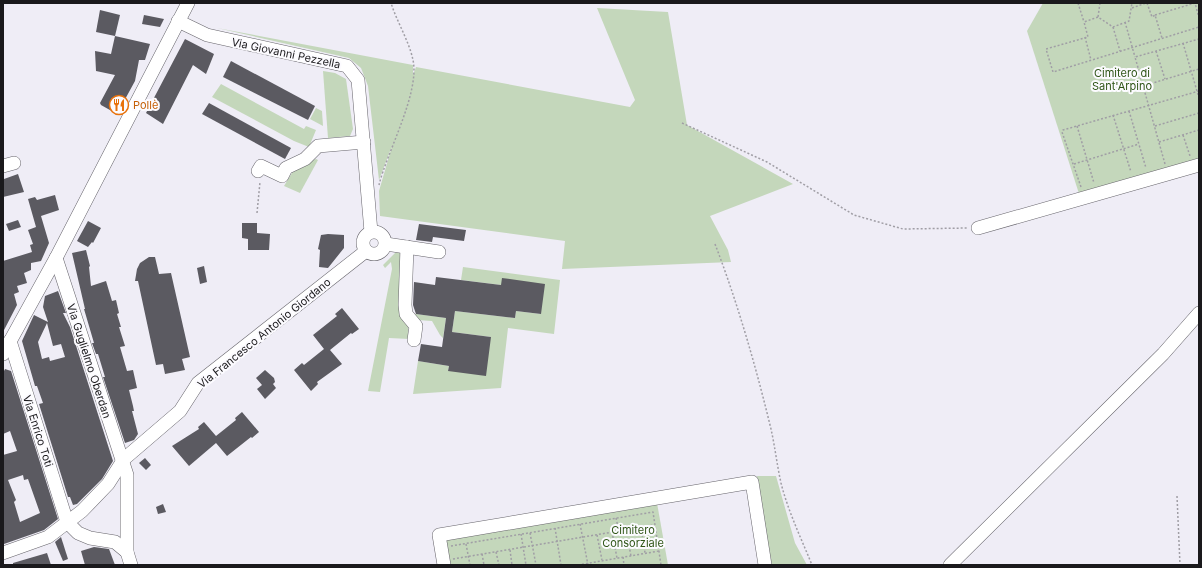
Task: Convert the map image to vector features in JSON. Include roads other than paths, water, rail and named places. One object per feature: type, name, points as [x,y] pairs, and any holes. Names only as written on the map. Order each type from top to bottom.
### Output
[{"type":"street","points":[[3,354],[56,258],[188,3]]},
{"type":"street","name":"Via Giovanni Pezzella","points":[[178,21],[207,35],[347,66],[358,80],[371,232]]},
{"type":"street","points":[[258,171],[260,166],[282,176],[286,168],[305,159],[318,146],[364,142]]},
{"type":"street","points":[[978,228],[1196,164]]},
{"type":"street","points":[[371,232],[382,234],[386,244],[382,251],[376,254],[366,251],[363,240],[371,232]]},
{"type":"street","points":[[386,244],[439,252]]},
{"type":"street","points":[[407,247],[404,305],[406,314],[416,326],[414,340]]},
{"type":"street","name":"Via Francesco Antonio Giordano","points":[[3,553],[48,537],[82,510],[108,484],[124,459],[180,411],[198,383],[366,251]]},
{"type":"street","name":"Via Guglielmo Oberdan","points":[[56,258],[127,475],[127,552]]},
{"type":"street","points":[[950,565],[1163,354],[1199,313]]},
{"type":"street","name":"Via Enrico Toti","points":[[10,341],[67,522]]},
{"type":"street","points":[[449,562],[439,535],[752,482],[765,565]]},
{"type":"street","points":[[67,522],[78,533],[90,538],[120,542],[126,533]]},
{"type":"street","points":[[114,542],[127,552],[132,565]]},
{"type":"place","name":"Pollè","points":[[119,105]]},
{"type":"park label","name":"Cimitero di Sant'Arpino","points":[[1122,79]]},
{"type":"park label","name":"Cimitero Consorziale","points":[[633,536]]}]
